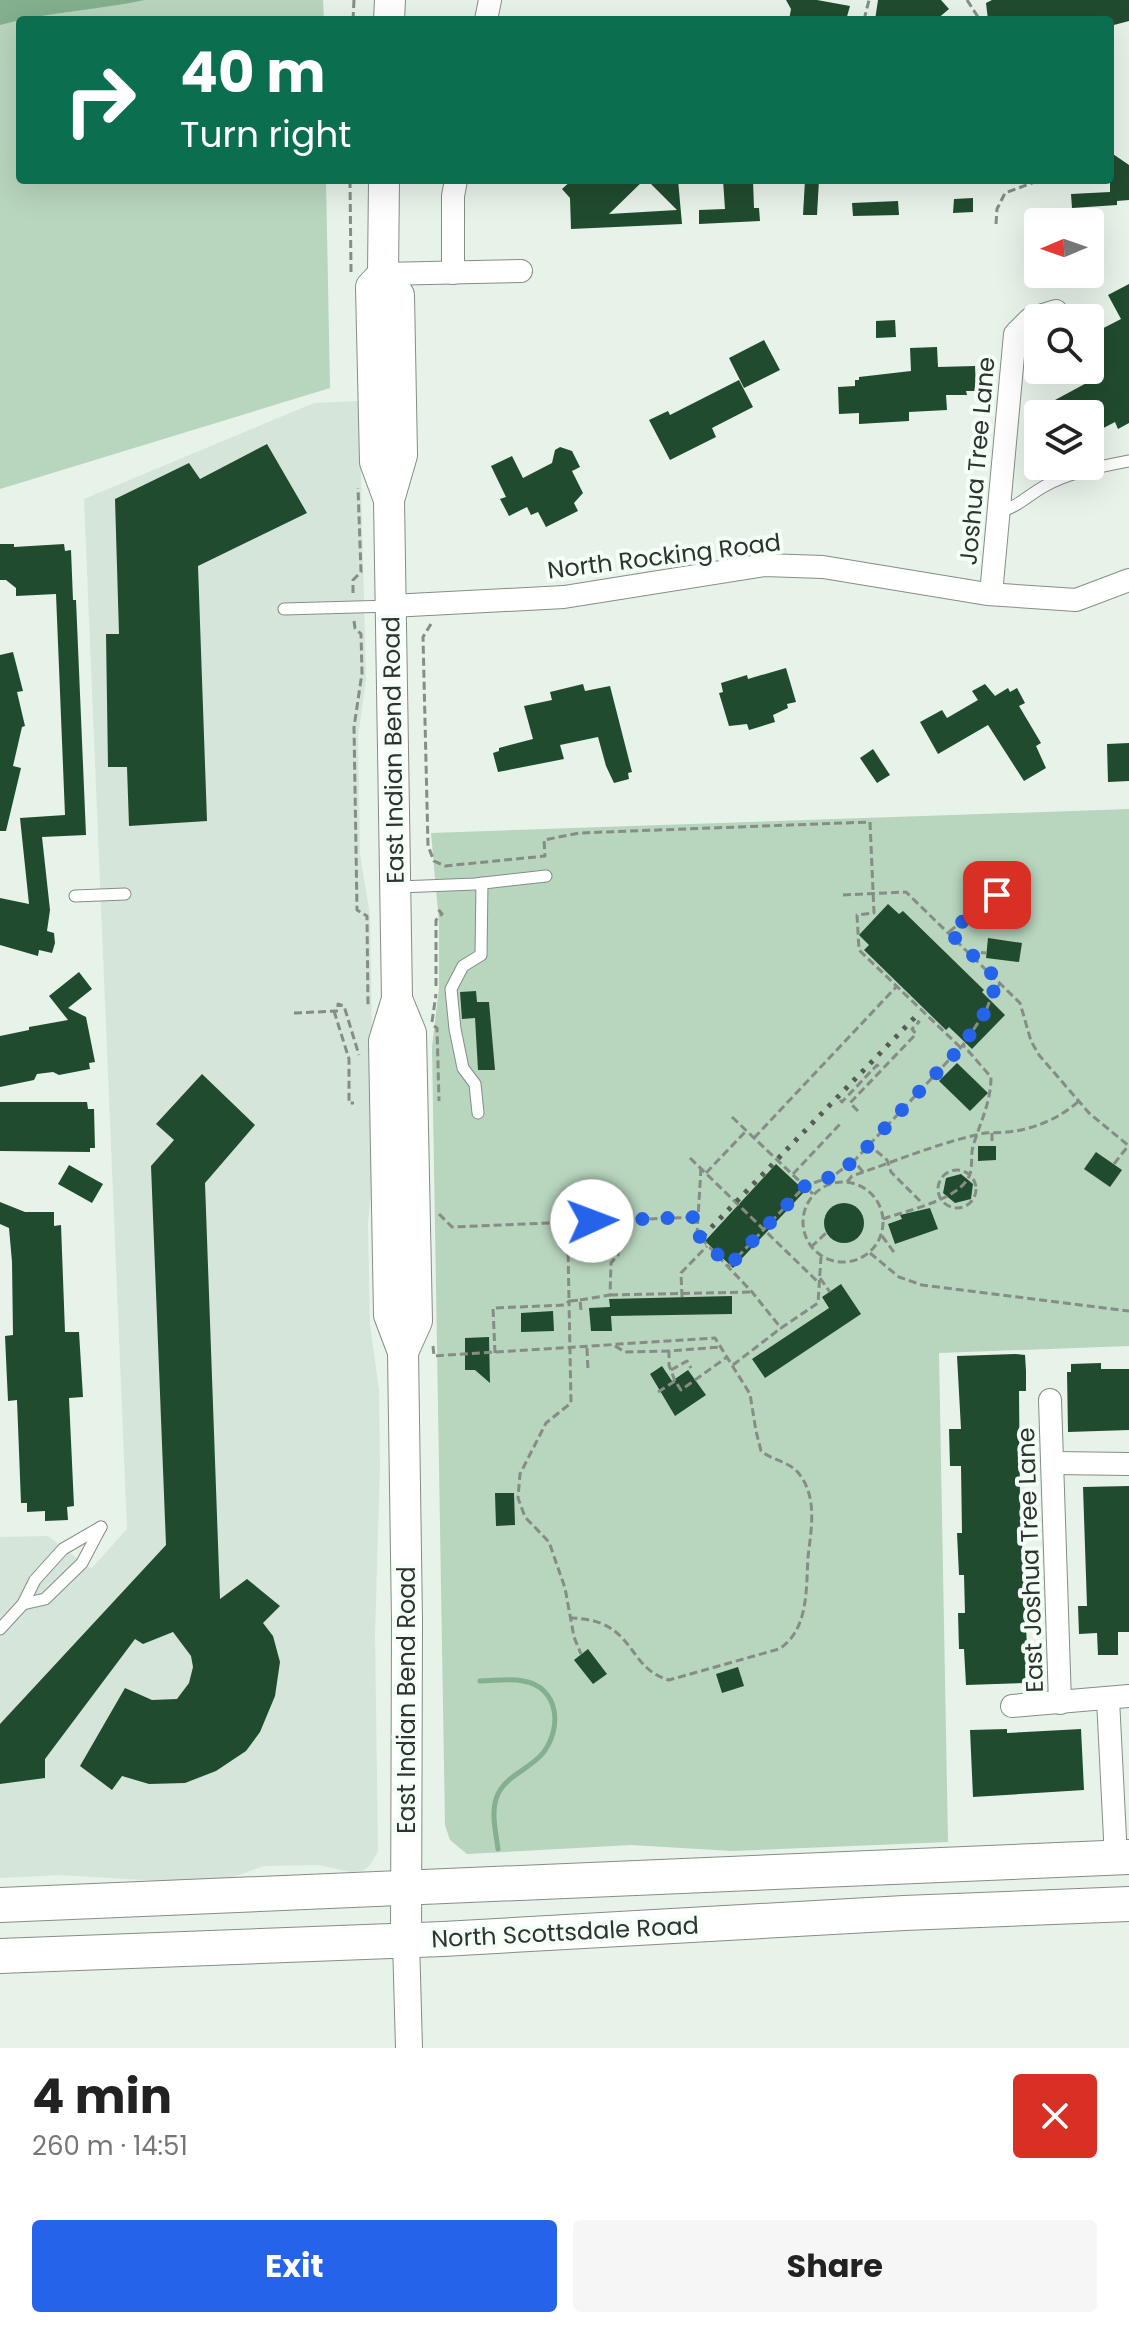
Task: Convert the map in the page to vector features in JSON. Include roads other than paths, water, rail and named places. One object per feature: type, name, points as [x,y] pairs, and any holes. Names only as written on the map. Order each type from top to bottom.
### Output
[{"type":"main road","name":"East Indian Bend Road","points":[[384,184],[383,274],[399,295],[402,455],[389,500],[395,887],[397,999],[411,1033],[417,1321],[403,1352],[407,1621],[406,1940]]},
{"type":"main road","points":[[0,1905],[406,1886],[1125,1862]]},
{"type":"main road","points":[[904,1913],[971,1892],[1080,1887],[1125,1862]]},
{"type":"main road","name":"North Scottsdale Road","points":[[0,1956],[406,1940],[1129,1904]]},
{"type":"street","points":[[453,273],[455,184]]},
{"type":"street","points":[[383,274],[521,271]]},
{"type":"street","name":"Joshua Tree Lane","points":[[991,594],[1015,334],[1024,325]]},
{"type":"street","name":"North Rocking Road","points":[[391,606],[564,597],[764,565],[823,567],[991,594],[1076,600],[1129,580]]},
{"type":"street","name":"East Joshua Tree Lane","points":[[1050,1400],[1060,1703],[1118,1698],[1125,1862]]},
{"type":"street","points":[[1054,1463],[1129,1464]]},
{"type":"street","points":[[1012,1706],[1060,1703]]},
{"type":"street","name":"East Indian Bend Road","points":[[406,1940],[409,2048]]},
{"type":"lane","points":[[998,512],[1016,507],[1044,486],[1076,473],[1129,461]]},
{"type":"lane","points":[[284,609],[391,606]]},
{"type":"lane","points":[[395,887],[546,876]]},
{"type":"lane","points":[[478,1113],[475,1084],[463,1068],[460,1055],[451,989],[463,966],[481,955],[482,883]]},
{"type":"lane","points":[[75,896],[125,894]]},
{"type":"lane","points":[[0,1629],[23,1604],[35,1580],[63,1549],[101,1527],[82,1563],[45,1599],[23,1604]]},
{"type":"waterway","points":[[480,1681],[513,1680],[535,1685],[551,1700],[554,1710],[553,1732],[543,1753],[507,1782],[498,1794],[494,1814],[498,1849]]},
{"type":"railway","points":[[703,1236],[920,1012]]}]
